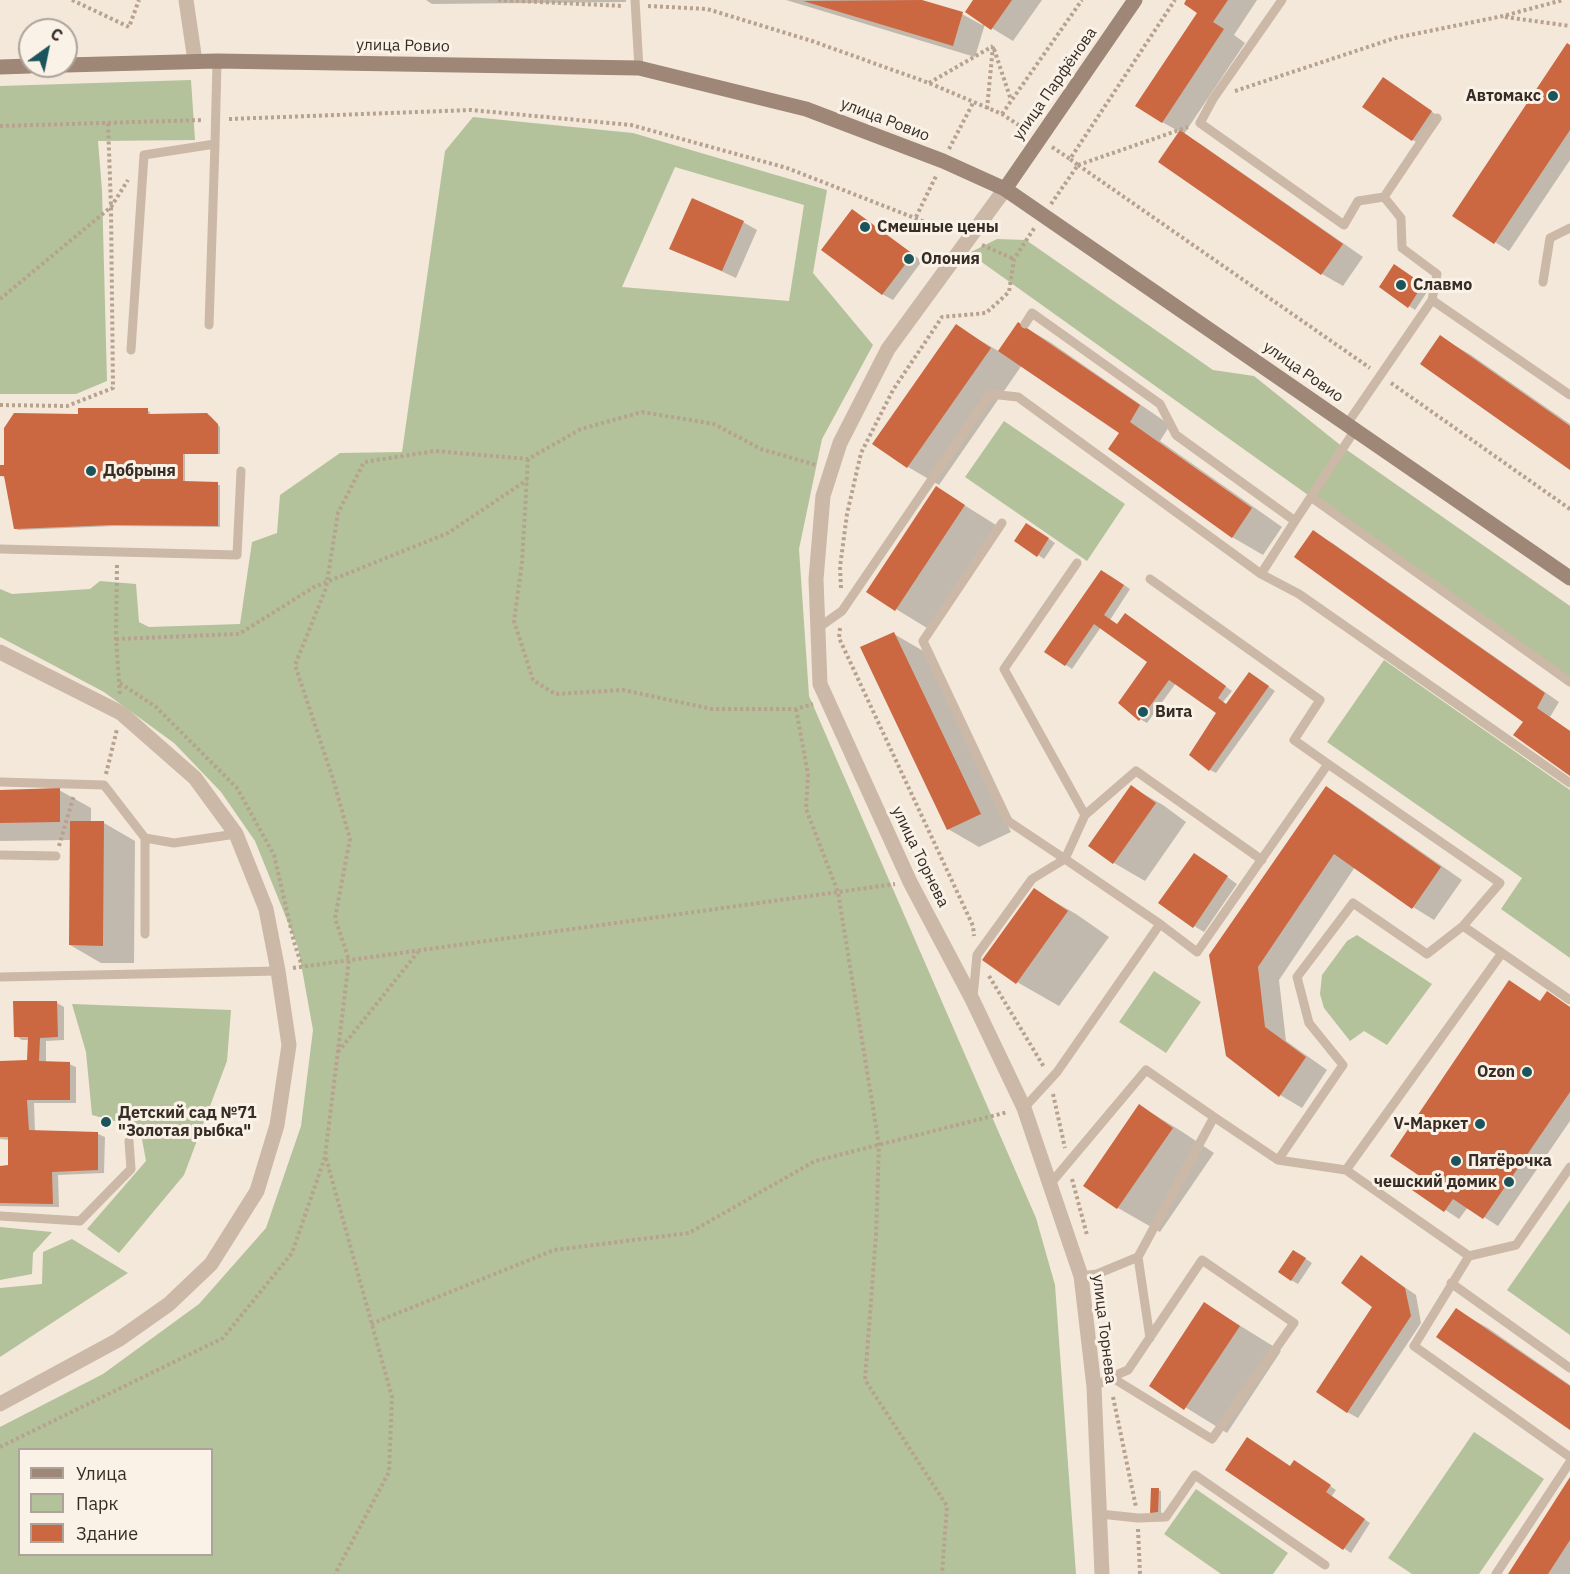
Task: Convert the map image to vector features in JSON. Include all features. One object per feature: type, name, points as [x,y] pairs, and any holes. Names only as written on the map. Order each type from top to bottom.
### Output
[{"type":"main road","name":"улица Парфёнова","points":[[1005,189],[1135,0]]},
{"type":"main road","name":"улица Ровио","points":[[78,65],[217,61],[639,68],[806,109],[943,161],[1005,189],[1570,578]]},
{"type":"main road","points":[[0,67],[18,66]]},
{"type":"street","points":[[186,0],[195,61]]},
{"type":"street","name":"улица Торнева","points":[[1005,189],[888,349],[840,443],[823,496],[816,579],[820,684],[910,882],[972,999],[1024,1108],[1081,1276],[1094,1387],[1102,1574]]},
{"type":"street","points":[[0,652],[121,713],[195,778],[236,834],[266,909],[289,1045],[277,1125],[257,1191],[211,1264],[168,1304],[118,1340],[0,1404]]},
{"type":"lane","points":[[1282,0],[1213,99],[1200,123],[1344,225],[1358,201],[1384,197],[1437,118]]},
{"type":"lane","points":[[636,3],[639,68]]},
{"type":"lane","points":[[209,325],[217,61]]},
{"type":"lane","points":[[131,350],[144,155],[215,144]]},
{"type":"lane","points":[[1262,574],[1311,497],[1380,375],[1432,300],[1437,274],[1402,248],[1401,218],[1384,197]]},
{"type":"lane","points":[[1543,282],[1550,238],[1570,228]]},
{"type":"lane","points":[[1432,300],[1570,395]]},
{"type":"lane","points":[[1024,324],[1032,313],[1160,404],[1176,435],[1295,521]]},
{"type":"lane","points":[[818,628],[842,611],[990,394],[1018,397],[1262,574],[1299,594],[1570,783]]},
{"type":"lane","points":[[0,549],[237,555],[242,471]]},
{"type":"lane","points":[[1311,497],[1570,682]]},
{"type":"lane","points":[[1002,523],[923,641],[1008,820],[1197,952],[1328,764]]},
{"type":"lane","points":[[1077,563],[1004,669],[1085,815]]},
{"type":"lane","points":[[1150,579],[1320,700],[1294,740],[1500,883],[1463,926],[1428,954],[1353,903],[1298,977],[1309,1023],[1343,1065],[1278,1160]]},
{"type":"lane","points":[[972,999],[977,955],[1032,879],[1065,859],[1085,815],[1136,771],[1262,860]]},
{"type":"lane","points":[[0,782],[104,785],[145,838],[145,934]]},
{"type":"lane","points":[[145,838],[174,843],[236,834]]},
{"type":"lane","points":[[0,855],[56,856]]},
{"type":"lane","points":[[1024,1108],[1057,1072],[1160,924]]},
{"type":"lane","points":[[1463,926],[1570,1000]]},
{"type":"lane","points":[[1346,1170],[1502,953]]},
{"type":"lane","points":[[0,977],[278,971]]},
{"type":"lane","points":[[1051,1183],[1146,1070],[1278,1160],[1346,1170],[1469,1256]]},
{"type":"lane","points":[[1150,1338],[1138,1257],[1214,1117]]},
{"type":"lane","points":[[0,1216],[80,1221],[131,1169],[129,1141]]},
{"type":"lane","points":[[1570,1167],[1516,1245],[1469,1256],[1414,1346],[1570,1457]]},
{"type":"lane","points":[[1081,1276],[1097,1274],[1138,1257]]},
{"type":"lane","points":[[1094,1387],[1110,1377],[1128,1370],[1202,1260],[1294,1323],[1212,1439],[1110,1377]]},
{"type":"lane","points":[[1451,1283],[1570,1368]]},
{"type":"lane","points":[[1496,1574],[1570,1462]]},
{"type":"lane","points":[[1100,1514],[1138,1518],[1166,1517],[1195,1475],[1325,1565]]},
{"type":"path","points":[[72,0],[129,27],[139,0]]},
{"type":"path","points":[[498,0],[636,3],[707,9],[812,41],[929,83],[1002,114],[1082,0]]},
{"type":"path","points":[[1175,0],[1070,159],[1570,509]]},
{"type":"path","points":[[1213,99],[1395,39],[1503,16],[1563,0]]},
{"type":"path","points":[[1503,16],[1570,26]]},
{"type":"path","points":[[929,83],[993,46]]},
{"type":"path","points":[[993,46],[1011,100]]},
{"type":"path","points":[[987,109],[993,46]]},
{"type":"path","points":[[0,126],[471,110],[631,125],[787,168],[916,217],[1014,259]]},
{"type":"path","points":[[0,405],[67,406],[113,388],[108,123]]},
{"type":"path","points":[[1088,1241],[1050,1077],[977,955],[973,927],[839,638],[842,611],[840,567],[847,514],[861,453],[893,390],[942,317],[986,313],[1009,292],[1014,259],[1078,165],[1200,123]]},
{"type":"path","points":[[0,299],[111,207]]},
{"type":"path","points":[[0,1447],[223,1338],[292,1253],[326,1157],[349,960],[335,918],[350,839],[333,779],[295,665],[327,583],[338,513],[364,462],[435,452],[528,459],[581,429],[642,412],[714,424],[761,449],[831,470]]},
{"type":"path","points":[[528,459],[522,562],[514,621],[532,680],[555,694],[623,690],[712,709],[795,710],[827,699]]},
{"type":"path","points":[[116,639],[239,634],[314,587],[448,534],[527,480]]},
{"type":"path","points":[[104,785],[121,713],[116,639],[118,552]]},
{"type":"path","points":[[795,710],[807,774],[806,808],[838,892],[879,1145],[876,1235],[865,1380],[947,1506],[942,1574]]},
{"type":"path","points":[[56,856],[78,783]]},
{"type":"path","points":[[278,971],[910,882]]},
{"type":"path","points":[[337,1054],[418,952]]},
{"type":"path","points":[[371,1324],[554,1250],[689,1233],[815,1161],[1024,1108]]},
{"type":"path","points":[[326,1157],[392,1397],[389,1472],[335,1574]]},
{"type":"path","points":[[1110,1377],[1138,1518],[1140,1574]]},
{"type":"green space","points":[[191,80],[195,140],[98,141],[102,190],[107,381],[76,394],[0,394],[0,86]]},
{"type":"green space","points":[[473,117],[633,133],[827,190],[813,273],[873,345],[822,439],[799,549],[809,696],[1036,1218],[1055,1285],[1076,1574],[0,1574],[0,1427],[103,1374],[199,1304],[266,1228],[301,1126],[313,1030],[298,947],[255,841],[221,792],[174,743],[104,692],[0,637],[0,589],[12,594],[90,589],[100,581],[136,584],[139,622],[149,627],[240,624],[252,542],[277,533],[280,495],[340,453],[402,452],[445,151]],"holes":[[[675,167],[804,205],[789,301],[622,287]]]},
{"type":"green space","points":[[997,239],[1026,240],[1213,370],[1254,376],[1344,448],[1570,606],[1570,682],[969,253]]},
{"type":"green space","points":[[1004,421],[1125,504],[1087,561],[965,477]]},
{"type":"green space","points":[[1384,660],[1570,790],[1570,958],[1501,909],[1522,878],[1327,742]]},
{"type":"green space","points":[[1357,935],[1432,984],[1387,1045],[1364,1031],[1350,1041],[1324,1008],[1320,994],[1322,975],[1347,941]]},
{"type":"green space","points":[[1154,971],[1201,1002],[1166,1053],[1119,1022]]},
{"type":"green space","points":[[72,1004],[231,1010],[227,1061],[184,1175],[119,1253],[87,1229],[146,1161],[140,1128],[92,1115],[86,1052]]},
{"type":"green space","points":[[1570,1200],[1570,1335],[1507,1290]]},
{"type":"green space","points":[[0,1227],[52,1232],[33,1253],[32,1274],[0,1280]]},
{"type":"green space","points":[[72,1239],[128,1273],[0,1357],[0,1288],[42,1284],[43,1252]]},
{"type":"green space","points":[[1474,1432],[1544,1479],[1479,1574],[1412,1574],[1388,1558]]},
{"type":"green space","points":[[1196,1489],[1288,1553],[1273,1574],[1221,1574],[1164,1534]]},
{"type":"building","points":[[922,0],[963,12],[953,46],[803,1]]},
{"type":"building","points":[[973,0],[1012,0],[991,30],[965,12]]},
{"type":"building","points":[[1186,0],[1228,0],[1213,22],[1224,29],[1162,123],[1135,106],[1197,13],[1184,4]]},
{"type":"building","points":[[1567,43],[1570,45],[1570,130],[1494,244],[1452,216]]},
{"type":"building","points":[[1383,77],[1432,111],[1412,141],[1362,107]]},
{"type":"building","points":[[1180,130],[1343,244],[1321,275],[1158,162]]},
{"type":"building","points":[[692,198],[744,221],[722,271],[669,249]]},
{"type":"building","points":[[852,209],[913,254],[882,295],[821,250]]},
{"type":"building","name":"Славмо","points":[[1394,264],[1423,284],[1408,308],[1379,287]]},
{"type":"building","points":[[1018,322],[1140,405],[1130,422],[1252,508],[1232,538],[1108,449],[1119,433],[998,351]]},
{"type":"building","points":[[956,324],[991,348],[907,468],[872,444]]},
{"type":"building","points":[[1440,335],[1570,426],[1570,470],[1420,364]]},
{"type":"building","name":"Добрыня","points":[[78,408],[148,408],[148,414],[207,413],[218,424],[218,454],[183,454],[183,481],[218,482],[218,526],[112,525],[14,529],[4,476],[0,476],[0,465],[4,465],[4,428],[14,413],[78,414]]},
{"type":"building","points":[[936,486],[965,505],[895,611],[866,592]]},
{"type":"building","points":[[1026,523],[1049,538],[1037,557],[1014,541]]},
{"type":"building","points":[[1313,530],[1545,693],[1537,708],[1570,731],[1570,776],[1513,735],[1523,722],[1294,557]]},
{"type":"building","points":[[1101,570],[1124,585],[1104,615],[1117,624],[1125,613],[1226,686],[1218,698],[1226,704],[1249,672],[1269,686],[1209,771],[1189,755],[1216,713],[1169,680],[1139,721],[1118,703],[1147,662],[1094,624],[1065,666],[1044,652]]},
{"type":"building","points":[[894,632],[981,814],[947,830],[860,647]]},
{"type":"building","points":[[1131,785],[1156,803],[1113,864],[1088,846]]},
{"type":"building","points":[[1326,786],[1441,867],[1412,909],[1334,854],[1258,967],[1265,1027],[1306,1057],[1279,1097],[1226,1056],[1209,955]]},
{"type":"building","points":[[60,788],[60,822],[0,823],[0,790]]},
{"type":"building","points":[[70,821],[104,821],[103,946],[69,945]]},
{"type":"building","points":[[1194,853],[1228,876],[1193,928],[1158,903]]},
{"type":"building","points":[[1034,888],[1068,911],[1016,984],[982,960]]},
{"type":"building","name":"V-Маркет","points":[[1509,980],[1540,1001],[1547,991],[1570,1007],[1570,1092],[1483,1219],[1453,1199],[1444,1212],[1412,1190],[1421,1177],[1390,1156]]},
{"type":"building","points":[[13,1001],[57,1001],[58,1037],[40,1038],[39,1061],[70,1062],[70,1100],[27,1100],[29,1130],[98,1132],[98,1170],[52,1172],[53,1204],[0,1203],[0,1166],[8,1165],[8,1137],[0,1137],[0,1061],[27,1060],[28,1037],[14,1037]]},
{"type":"building","points":[[1139,1104],[1173,1128],[1117,1209],[1083,1186]]},
{"type":"building","points":[[1293,1250],[1306,1258],[1291,1281],[1278,1272]]},
{"type":"building","points":[[1361,1255],[1405,1288],[1411,1316],[1347,1413],[1316,1392],[1372,1307],[1341,1283]]},
{"type":"building","points":[[1204,1302],[1240,1326],[1184,1410],[1149,1386]]},
{"type":"building","points":[[1456,1308],[1570,1386],[1570,1430],[1436,1337]]},
{"type":"building","points":[[1247,1437],[1290,1466],[1294,1460],[1331,1485],[1326,1492],[1365,1519],[1343,1550],[1225,1470]]},
{"type":"building","points":[[1570,1477],[1570,1540],[1548,1574],[1508,1574]]},
{"type":"building","points":[[1151,1488],[1159,1488],[1158,1512],[1150,1513]]},
{"type":"place","name":"Автомакс","points":[[1553,96]]},
{"type":"place","name":"Смешные цены","points":[[865,227]]},
{"type":"place","name":"Олония","points":[[909,259]]},
{"type":"place","name":"Славмо","points":[[1401,285]]},
{"type":"place","name":"Добрыня","points":[[91,471]]},
{"type":"place","name":"Вита","points":[[1143,712]]},
{"type":"place","name":"Ozon","points":[[1527,1072]]},
{"type":"place","name":"Детский сад №71 \"Золотая рыбка\"","points":[[106,1122]]},
{"type":"place","name":"V-Маркет","points":[[1480,1124]]},
{"type":"place","name":"Пятёрочка","points":[[1456,1161]]},
{"type":"place","name":"чешский домик","points":[[1509,1182]]}]
